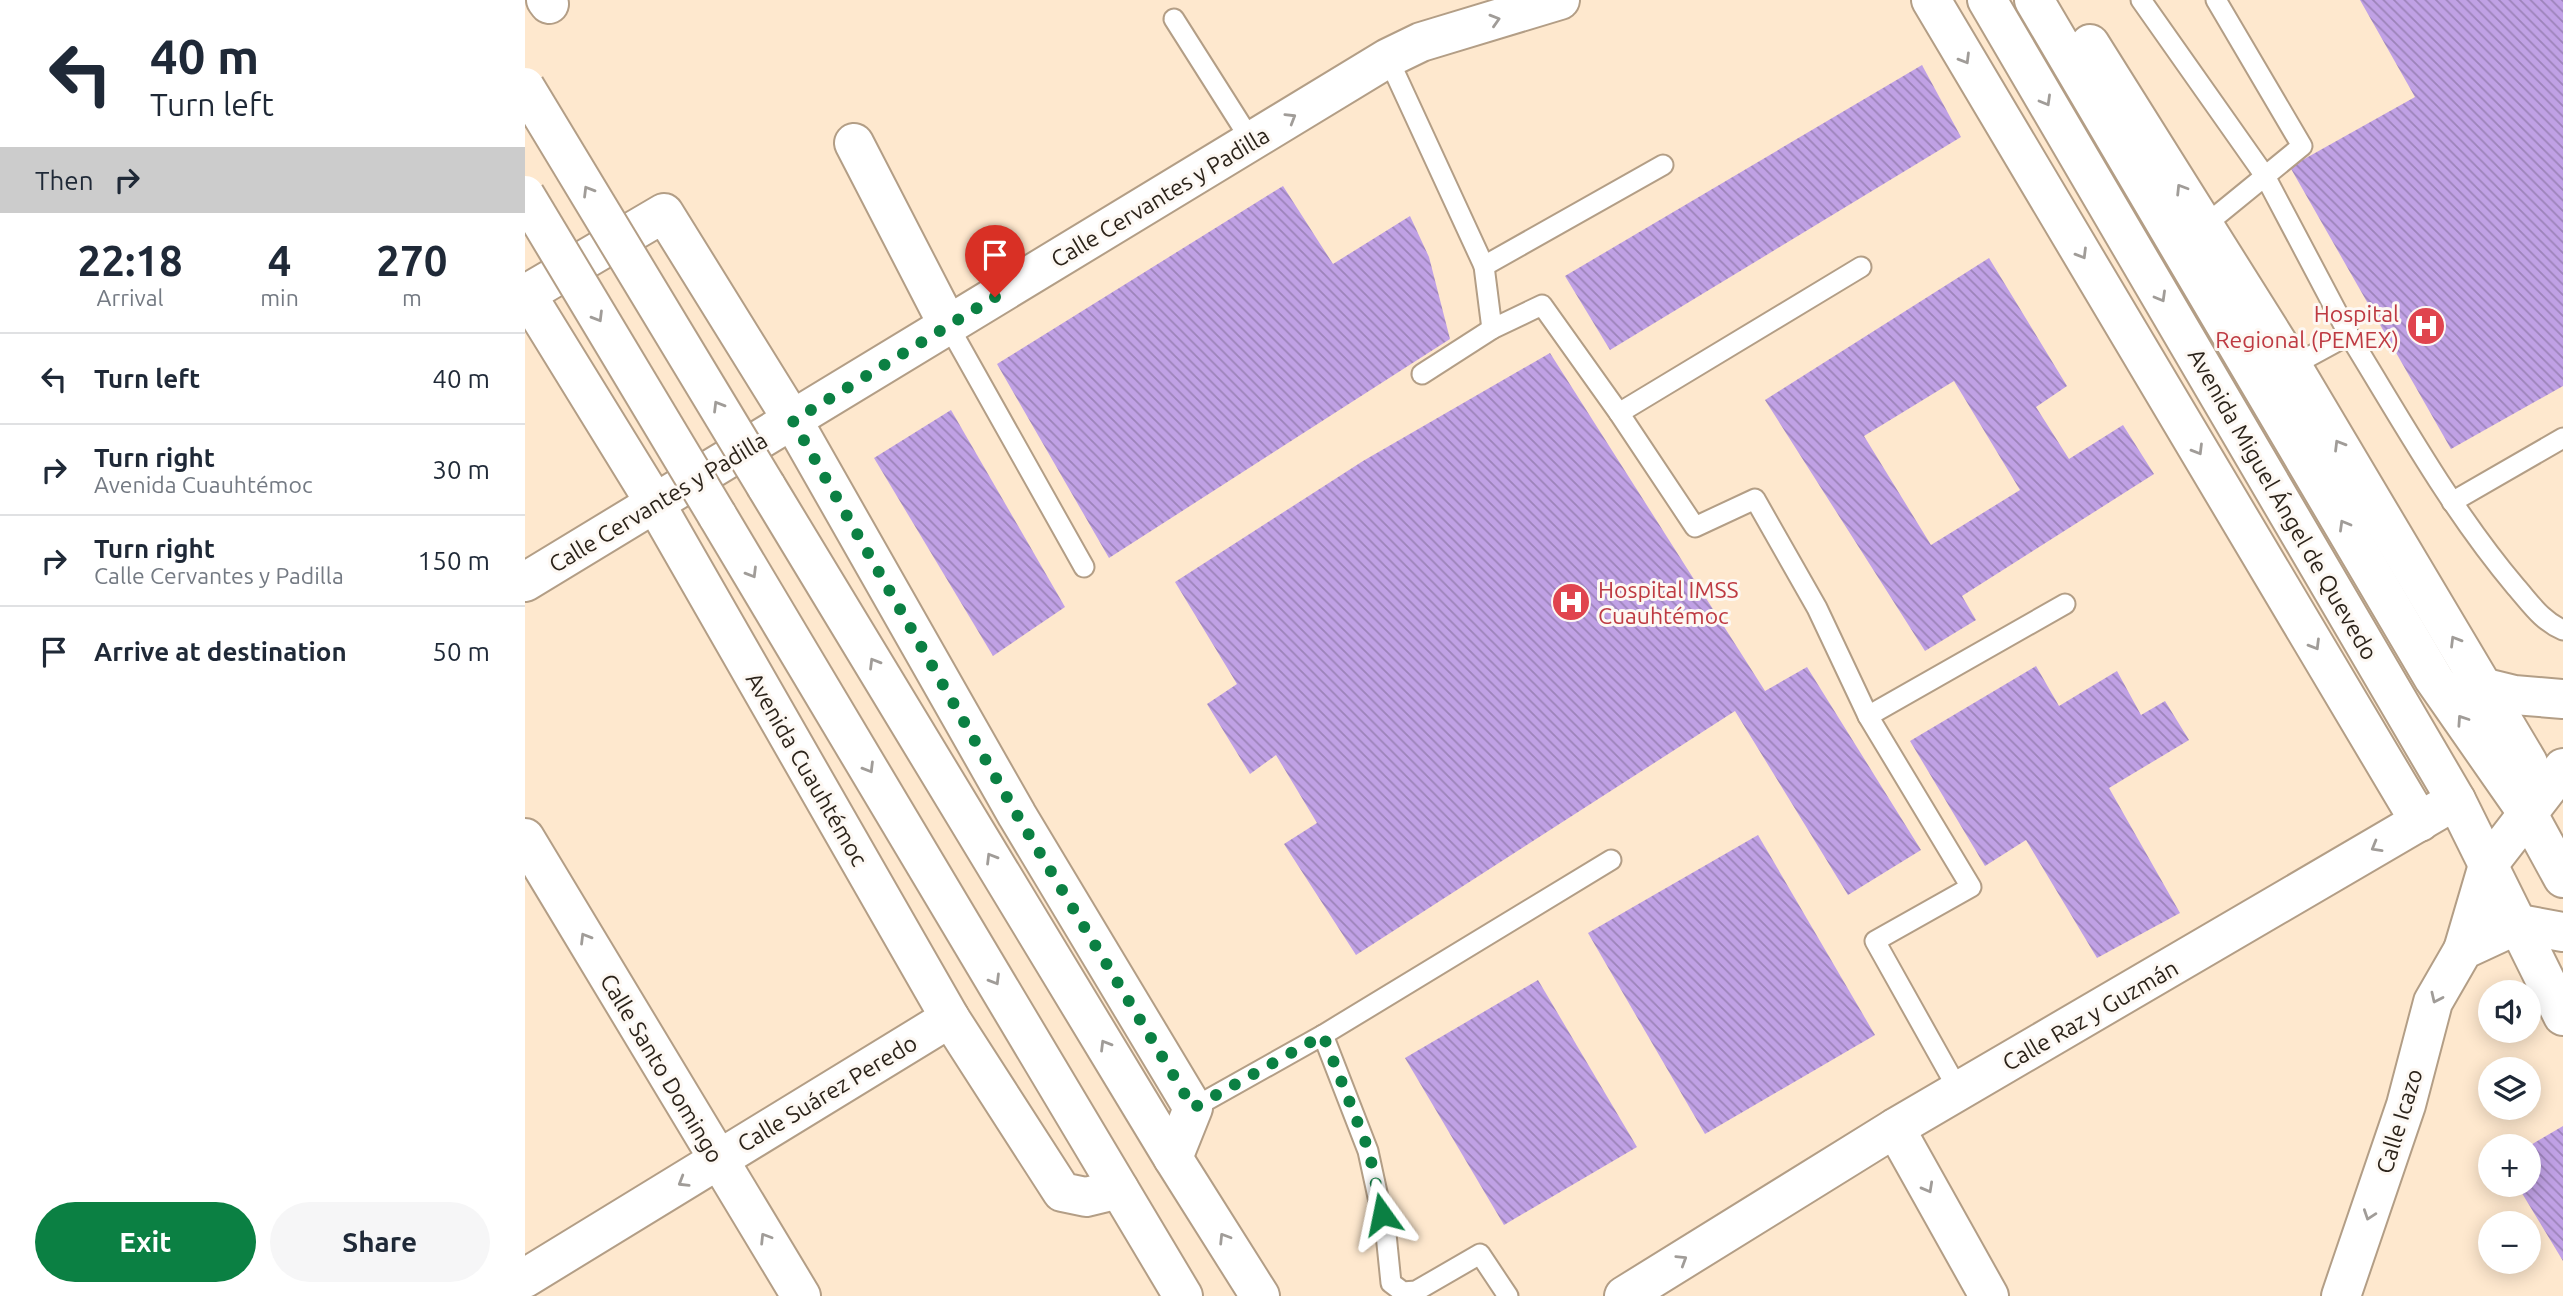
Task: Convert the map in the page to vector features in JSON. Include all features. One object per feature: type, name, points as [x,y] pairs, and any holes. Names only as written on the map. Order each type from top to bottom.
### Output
[{"type":"main road","name":"Calle Cervantes y Padilla","points":[[525,582],[1388,58],[1421,42],[1560,0]]},
{"type":"main road","points":[[1931,0],[2420,822]]},
{"type":"main road","name":"Avenida Miguel Ángel de Quevedo","points":[[1987,0],[2456,800],[2563,1016]]},
{"type":"main road","name":"Avenida Miguel Ángel de Quevedo","points":[[2034,0],[2434,679],[2530,769],[2528,814],[2563,878]]},
{"type":"main road","points":[[2062,0],[2293,366],[2530,769]]},
{"type":"main road","points":[[525,87],[1173,1158],[1260,1296]]},
{"type":"main road","points":[[854,143],[948,325]]},
{"type":"main road","points":[[525,195],[1183,1296]]},
{"type":"main road","name":"Avenida Cuauhtémoc","points":[[1119,1189],[1086,1197],[1062,1192],[950,1018],[655,503],[525,293],[664,212],[793,421],[1017,815],[1193,1108]]},
{"type":"main road","points":[[2434,679],[2481,685],[2514,695],[2563,699]]},
{"type":"main road","name":"Calle Raz y Guzmán","points":[[1624,1296],[1895,1128],[2456,800],[2530,769],[2563,745]]},
{"type":"main road","name":"Calle Raz y Guzmán","points":[[2488,864],[2528,814],[2530,769]]},
{"type":"main road","name":"Calle Santo Domingo","points":[[525,838],[717,1161],[801,1296]]},
{"type":"main road","name":"Calle Icazo","points":[[2341,1296],[2406,1105],[2433,1002],[2463,950],[2488,864]]},
{"type":"main road","points":[[2463,950],[2519,924],[2563,932]]},
{"type":"main road","name":"Calle Suárez Peredo","points":[[525,1278],[950,1018]]},
{"type":"main road","points":[[1173,1158],[1193,1108]]},
{"type":"main road","points":[[1895,1128],[1989,1296]]},
{"type":"lane","points":[[2141,0],[2265,176],[2349,335],[2452,502],[2498,566],[2548,624],[2563,630]]},
{"type":"lane","points":[[2204,226],[2302,146],[2216,0]]},
{"type":"lane","points":[[1174,19],[1252,142]]},
{"type":"lane","points":[[1388,58],[1484,266],[1492,329]]},
{"type":"lane","points":[[1484,266],[1663,165]]},
{"type":"lane","points":[[1619,413],[1861,267]]},
{"type":"lane","points":[[1422,374],[1492,329],[1542,305],[1619,413],[1695,527],[1755,499],[1817,608],[1868,716],[1972,887],[1875,941],[1959,1091]]},
{"type":"lane","points":[[948,325],[1084,567]]},
{"type":"lane","points":[[2293,366],[2349,335]]},
{"type":"lane","points":[[2452,502],[2563,438]]},
{"type":"lane","points":[[1868,716],[2065,604]]},
{"type":"lane","points":[[1193,1108],[1323,1035],[1611,860]]},
{"type":"lane","points":[[1323,1035],[1369,1151],[1386,1234],[1391,1283],[1403,1292],[1416,1291],[1481,1254],[1508,1296]]},
{"type":"building","points":[[2360,0],[2563,0],[2563,386],[2451,449],[2290,167],[2415,97]]},
{"type":"building","points":[[1922,65],[1961,137],[1610,350],[1565,276]]},
{"type":"building","points":[[1283,186],[1333,264],[1410,216],[1429,257],[1450,339],[1109,558],[997,364]]},
{"type":"building","points":[[1989,258],[2067,386],[2036,407],[2069,459],[2123,425],[2154,474],[1962,596],[1976,620],[1925,651],[1765,400]],"holes":[[[1954,381],[2020,490],[1931,545],[1864,436]]]},
{"type":"building","points":[[1550,353],[1765,691],[1807,667],[1921,850],[1848,895],[1735,711],[1356,955],[1284,844],[1317,823],[1276,755],[1250,774],[1207,704],[1237,684],[1175,582],[1363,461]]},
{"type":"building","points":[[951,410],[1065,607],[993,656],[874,458]]},
{"type":"building","points":[[2036,666],[2059,706],[2117,671],[2141,715],[2165,701],[2189,740],[2109,788],[2180,913],[2097,958],[2026,840],[1985,866],[1910,741]]},
{"type":"building","points":[[1758,835],[1875,1035],[1705,1134],[1588,933]]},
{"type":"building","points":[[1538,980],[1637,1147],[1504,1225],[1405,1058]]},
{"type":"building","points":[[2563,1126],[2563,1261],[2541,1225],[2541,1211],[2533,1211],[2524,1197],[2541,1197],[2541,1139]]},
{"type":"place","name":"Hospital Regional (PEMEX)","points":[[2426,326]]},
{"type":"place","name":"Hospital IMSS Cuauhtémoc","points":[[1571,602]]},
{"type":"route","points":[[995,297],[793,421],[1017,815],[1193,1108],[1323,1035],[1369,1151],[1382,1214]]}]
